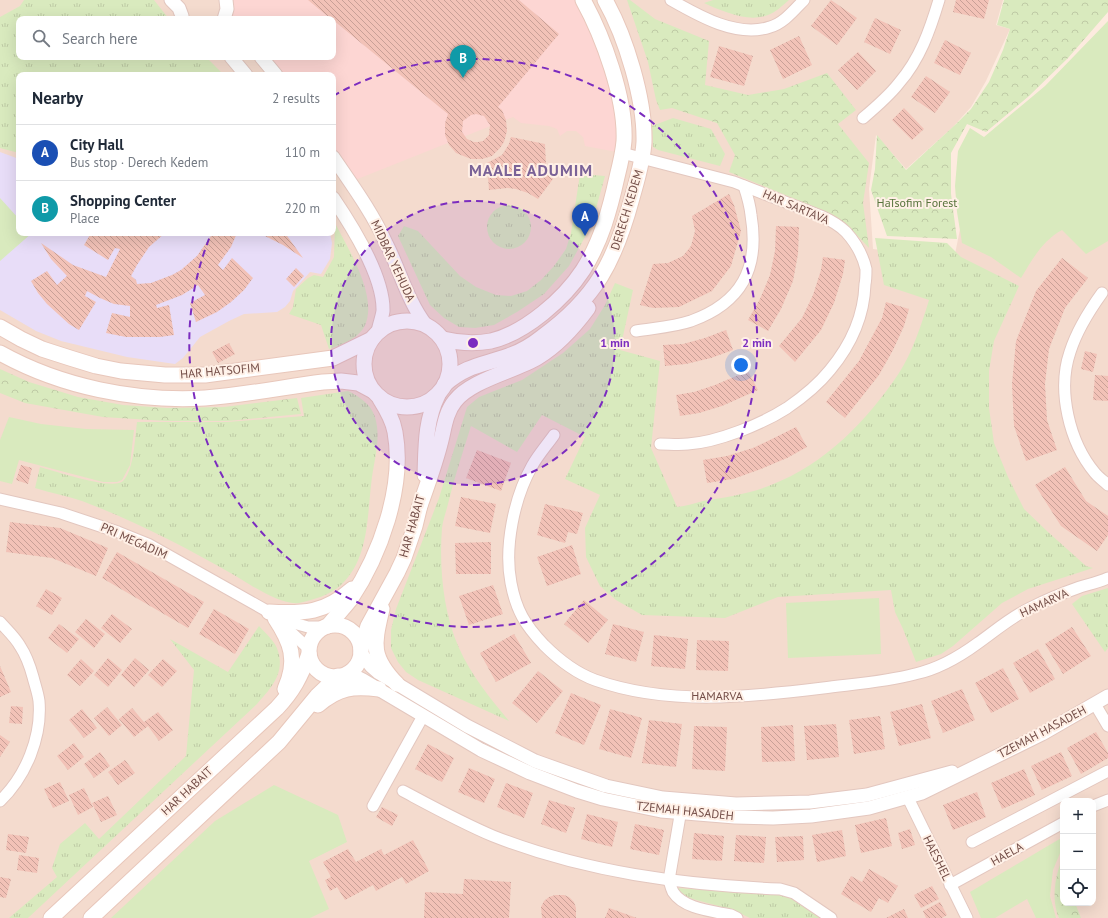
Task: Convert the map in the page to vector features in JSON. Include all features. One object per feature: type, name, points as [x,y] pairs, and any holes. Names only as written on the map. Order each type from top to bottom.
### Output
[{"type":"main road","name":"DERECH KEDEM","points":[[443,339],[456,343],[490,341],[515,331],[530,322],[566,290],[593,253],[601,234],[615,185],[622,153],[624,142],[623,126],[614,77],[601,38],[583,0]]},
{"type":"main road","name":"DERECH KEDEM","points":[[442,390],[456,375],[463,370],[509,356],[542,338],[576,309],[590,293],[605,271],[619,241],[626,219],[644,143],[643,124],[640,100],[626,48],[605,0]]},
{"type":"main road","points":[[418,511],[440,445],[447,418],[455,401],[468,390],[537,358],[564,337],[590,306],[605,271]]},
{"type":"main road","points":[[341,675],[326,675],[317,670],[312,663],[309,652],[313,637],[326,627],[350,600],[373,557],[387,518],[396,472],[397,454],[395,432],[390,415],[369,386],[364,373],[363,361],[365,351],[382,328],[396,322],[410,321],[426,325],[443,339],[447,348],[450,370],[442,390],[426,403],[410,408],[394,406],[376,395]]},
{"type":"main road","name":"HAR HATSOFIM","points":[[0,327],[20,339],[42,349],[96,366],[121,371],[164,375],[205,375],[333,358],[375,336]]},
{"type":"main road","name":"HAR HATSOFIM","points":[[0,353],[34,370],[63,380],[91,388],[142,396],[206,398],[323,382],[341,381],[358,383],[376,395]]},
{"type":"main road","name":"HAR HABAIT","points":[[361,651],[368,626],[399,567],[409,543],[425,480],[426,436],[431,408],[442,390]]},
{"type":"main road","points":[[268,612],[296,614],[315,610],[328,605],[339,598],[362,578]]},
{"type":"main road","points":[[387,591],[376,641],[376,652],[384,669],[397,684]]},
{"type":"main road","points":[[268,612],[282,628],[290,645],[293,662],[289,681],[270,714]]},
{"type":"main road","points":[[296,724],[317,696],[341,675],[356,666],[360,658],[361,651],[359,641],[350,629],[341,625],[326,627]]},
{"type":"main road","name":"HAR HABAIT","points":[[51,918],[270,714],[294,687],[300,677],[309,652]]},
{"type":"main road","points":[[91,918],[321,702],[339,691],[357,687],[379,689]]},
{"type":"street","points":[[171,0],[179,8],[182,16]]},
{"type":"street","points":[[182,0],[181,8],[183,16]]},
{"type":"street","points":[[671,0],[715,23],[735,28],[756,29],[770,27],[782,21],[804,0]]},
{"type":"street","points":[[863,118],[899,84],[911,67],[932,25],[939,0]]},
{"type":"street","points":[[234,60],[244,72]]},
{"type":"street","points":[[264,60],[274,72]]},
{"type":"street","name":"HAR SARTAVA","points":[[622,153],[718,177],[821,216],[835,223],[845,231],[860,252],[866,269],[865,296],[861,316],[845,348],[830,370],[813,388],[785,409],[747,428],[713,439],[688,444],[660,444]]},
{"type":"street","name":"MIDBAR YEHUDA","points":[[336,161],[380,229],[409,298],[426,325]]},
{"type":"street","points":[[636,331],[668,327],[690,321],[722,306],[737,292],[746,276],[751,260],[753,242],[751,216],[744,186]]},
{"type":"street","name":"MIDBAR YEHUDA","points":[[336,203],[359,241],[372,266],[377,280],[383,310],[375,336]]},
{"type":"street","points":[[1102,293],[1078,332],[1070,352],[1065,375],[1065,396],[1073,435],[1085,458],[1108,486]]},
{"type":"street","name":"HAMARVA","points":[[554,435],[532,466],[515,511],[510,533],[508,556],[514,599],[520,615],[527,626],[559,659],[574,669],[594,679],[619,686],[645,692],[668,695],[734,696],[788,692],[897,678],[916,674],[944,664],[958,657],[1029,608],[1065,593],[1108,578]]},
{"type":"street","name":"PRI MEGADIM","points":[[0,499],[27,504],[97,524],[142,542],[209,577],[268,612],[291,623],[308,627],[326,627]]},
{"type":"street","name":"PRI MEGADIM","points":[[268,612],[298,638],[309,652]]},
{"type":"street","points":[[0,622],[20,645],[28,660],[38,700],[39,720],[35,741],[27,762],[18,780],[0,801]]},
{"type":"street","name":"TZEMAH HASADEH","points":[[361,651],[371,666],[379,673],[466,726],[535,761],[606,786],[663,798],[736,804],[810,802],[867,795],[975,766]]},
{"type":"street","name":"TZEMAH HASADEH","points":[[341,675],[363,680],[481,750],[530,773],[603,799],[661,811],[735,818],[811,816],[869,808],[908,798],[922,793],[1042,734],[1108,696]]},
{"type":"street","points":[[1095,704],[1108,726]]},
{"type":"street","points":[[373,806],[423,716]]},
{"type":"street","points":[[972,842],[1108,771]]},
{"type":"street","points":[[404,791],[462,822],[492,836],[523,847],[607,870],[644,877],[780,889],[794,893],[831,918]]},
{"type":"street","name":"HAESHEL","points":[[908,798],[967,918]]},
{"type":"street","points":[[683,800],[669,880],[672,891],[686,904],[731,915],[737,918]]},
{"type":"street","points":[[1096,805],[1108,800]]},
{"type":"street","name":"HAELA","points":[[950,885],[1060,825]]},
{"type":"shaded area","name":"MAALE ADUMIM","points":[[0,0],[1003,0],[996,25],[1010,29],[986,81],[971,107],[953,127],[906,169],[876,135],[869,189],[873,249],[954,259],[976,150],[1108,50],[1108,918],[0,918]]},
{"type":"shaded area","points":[[226,0],[582,0],[607,54],[622,153],[585,146],[583,137],[576,131],[567,131],[560,136],[557,129],[549,126],[521,123],[513,117],[350,182],[336,161],[336,72],[274,72],[264,60],[336,60],[336,16],[229,16],[227,12]]},
{"type":"shaded area","points":[[0,152],[16,158],[16,236],[331,236],[332,243],[330,259],[321,274],[310,272],[293,291],[290,301],[285,307],[277,312],[244,314],[229,321],[200,337],[183,358],[175,364],[127,357],[61,341],[36,331],[0,310]]},
{"type":"green space","points":[[24,0],[154,0],[167,16],[16,16],[16,60],[209,60],[221,72],[16,72],[16,152],[0,148],[0,17],[20,6]]},
{"type":"green space","points":[[627,0],[630,0],[655,19],[709,41],[705,85],[748,95],[784,89],[827,73],[856,110],[838,124],[869,163],[863,203],[869,248],[854,232],[812,206],[729,172],[735,155],[717,123],[672,108],[660,110],[656,100],[648,62]]},
{"type":"green space","points":[[713,0],[789,0],[771,14],[752,18],[735,15],[704,3]]},
{"type":"green space","name":"HaTsofim Forest","points":[[1004,0],[1108,0],[1108,12],[1068,58],[1029,96],[986,132],[967,124],[951,153],[951,194],[957,239],[887,236],[871,190],[875,169],[877,135],[906,170],[971,109],[989,82],[1003,50],[1010,29],[997,25]]},
{"type":"green space","points":[[1108,21],[1108,241],[1086,254],[1062,230],[1043,245],[1021,278],[991,257],[962,243],[955,186],[958,151],[970,128],[984,137],[1045,86]]},
{"type":"green space","points":[[673,118],[711,129],[725,154],[720,166],[658,150],[653,147],[652,126]]},
{"type":"green space","points":[[580,174],[605,176],[595,212],[585,237],[569,266],[544,294],[494,325],[475,328],[459,327],[444,318],[430,305],[398,236],[404,226],[418,231],[460,276],[476,287],[496,295],[511,296],[527,291],[541,280],[554,266],[566,249],[571,233]]},
{"type":"green space","points":[[0,198],[16,216],[16,236],[29,236],[0,261]]},
{"type":"green space","points":[[509,205],[521,209],[527,215],[531,227],[527,239],[521,245],[509,249],[497,245],[491,239],[487,227],[491,215],[497,209]]},
{"type":"green space","points":[[336,225],[361,275],[368,304],[367,317],[360,333],[343,344],[329,349],[321,325],[289,314],[293,307],[296,289],[308,278],[314,275],[323,277],[334,257]]},
{"type":"green space","points":[[875,238],[947,243],[961,257],[1019,286],[994,341],[989,371],[989,408],[994,443],[1008,477],[1024,509],[1086,566],[1093,568],[1028,589],[1002,603],[953,646],[941,654],[916,662],[895,612],[891,590],[778,597],[725,618],[642,615],[616,600],[600,586],[586,557],[585,528],[600,495],[565,479],[585,437],[542,415],[517,452],[471,426],[453,484],[442,528],[441,558],[443,589],[449,620],[459,648],[475,677],[509,721],[418,680],[406,672],[398,662],[391,648],[391,630],[396,609],[439,498],[467,407],[479,397],[522,380],[563,353],[590,329],[605,305],[615,283],[633,290],[620,350],[660,361],[651,448],[677,507],[729,497],[771,485],[791,476],[827,453],[859,424],[887,391],[899,373],[920,328],[929,300],[884,285]]},
{"type":"green space","points":[[0,369],[29,382],[78,397],[123,405],[167,408],[224,407],[297,398],[301,414],[228,421],[166,421],[103,417],[25,403],[0,393]]},
{"type":"green space","points":[[348,391],[361,398],[371,408],[377,424],[377,447],[366,534],[357,562],[350,574],[337,589],[316,599],[292,603],[275,598],[160,535],[82,501],[35,488],[40,467],[96,482],[108,484],[123,481],[127,476],[132,461],[137,422],[227,422],[304,416],[301,398]]},
{"type":"green space","points":[[9,417],[41,424],[86,429],[134,430],[130,465],[122,480],[117,482],[103,482],[19,460],[12,484],[0,481],[0,440]]},
{"type":"green space","points":[[1108,588],[1108,648],[1105,652],[1072,604],[1082,596]]},
{"type":"green space","points":[[879,598],[881,654],[788,658],[786,603]]},
{"type":"green space","points":[[259,626],[275,644],[280,659],[280,667],[272,686],[257,704],[28,918],[9,918],[57,877],[52,868],[60,844],[85,823],[99,839],[186,756],[194,670],[170,639],[228,672]]},
{"type":"green space","points":[[274,785],[338,815],[347,842],[309,861],[329,909],[310,918],[111,918],[215,821]]},
{"type":"green space","points":[[1060,839],[1060,853],[1053,870],[1050,896],[1056,918],[1036,918],[1027,899],[995,918],[981,918],[970,892]]},
{"type":"green space","points":[[1060,865],[1060,906],[1076,906],[1081,918],[1059,918],[1055,903],[1055,887]]},
{"type":"green space","points":[[677,888],[779,895],[791,898],[820,918],[750,918],[733,910],[689,898]]},
{"type":"building","points":[[308,0],[519,0],[559,34],[498,107],[502,110],[506,120],[507,131],[504,142],[492,156],[482,159],[471,159],[456,153],[449,145],[445,135],[445,123],[448,114],[336,22],[336,16],[327,16]],"holes":[[[476,114],[484,116],[490,125],[489,135],[483,141],[474,142],[467,139],[462,132],[463,121],[471,115]]]},
{"type":"building","points":[[831,0],[857,18],[837,45],[811,26]]},
{"type":"building","points":[[956,0],[989,0],[984,19],[953,12]]},
{"type":"building","points":[[875,18],[901,30],[890,54],[864,42]]},
{"type":"building","points":[[799,36],[812,65],[783,79],[770,50]]},
{"type":"building","points":[[945,40],[971,53],[960,75],[934,63]]},
{"type":"building","points":[[719,46],[753,56],[744,86],[710,77]]},
{"type":"building","points":[[858,52],[876,71],[857,90],[838,70]]},
{"type":"building","points":[[926,76],[950,92],[935,113],[911,97]]},
{"type":"building","points":[[904,108],[924,129],[912,140],[892,120]]},
{"type":"building","points":[[511,137],[545,144],[546,165],[553,179],[538,199],[528,193],[516,189],[507,188],[489,190],[487,163],[502,155],[509,144]]},
{"type":"building","points":[[729,194],[734,205],[741,231],[731,266],[712,291],[679,307],[653,308],[640,305],[653,264],[668,263],[683,256],[691,246],[695,231],[692,216]]},
{"type":"building","points":[[776,226],[799,227],[798,254],[793,281],[781,309],[768,331],[748,320],[760,299],[770,275],[775,251]]},
{"type":"building","points":[[89,236],[162,236],[149,247],[131,276],[136,280],[137,284],[151,283],[181,270],[197,256],[211,236],[236,236],[231,247],[218,265],[223,270],[232,258],[253,278],[244,290],[231,302],[217,312],[196,322],[190,303],[205,295],[198,285],[182,295],[156,305],[157,308],[169,305],[174,335],[160,337],[126,337],[106,333],[112,313],[130,317],[130,306],[114,304],[87,291],[85,296],[96,302],[79,330],[69,324],[47,304],[31,281],[47,271],[57,285],[67,276],[51,259],[41,243],[73,265],[106,277],[120,249],[115,248],[108,260],[84,245]]},
{"type":"building","points":[[265,236],[287,236],[303,258],[283,245]]},
{"type":"building","points":[[823,257],[845,260],[843,274],[834,303],[821,330],[795,362],[779,346],[802,318],[813,295],[821,270]]},
{"type":"building","points":[[1062,258],[1088,278],[1065,308],[1049,349],[1045,384],[1047,420],[1057,450],[1026,461],[1014,426],[1012,384],[1016,341],[1036,291]]},
{"type":"building","points":[[296,268],[304,276],[294,287],[286,279]]},
{"type":"building","points":[[886,302],[909,309],[904,326],[879,375],[845,418],[826,402],[859,361],[882,318]]},
{"type":"building","points":[[726,330],[733,350],[711,358],[686,364],[665,366],[663,345],[683,344]]},
{"type":"building","points":[[229,343],[235,354],[218,363],[212,352]]},
{"type":"building","points":[[1085,351],[1097,354],[1093,372],[1081,369]]},
{"type":"building","points":[[748,371],[758,390],[722,406],[699,413],[680,416],[676,395],[694,392],[715,385]]},
{"type":"building","points":[[1095,375],[1108,376],[1108,401],[1093,400]]},
{"type":"building","points":[[796,427],[807,447],[787,458],[761,469],[733,479],[707,483],[703,460],[727,456],[753,448]]},
{"type":"building","points":[[477,450],[511,463],[501,491],[466,478]]},
{"type":"building","points":[[21,465],[32,468],[28,484],[16,480]]},
{"type":"building","points":[[1065,467],[1086,501],[1108,516],[1108,535],[1097,551],[1061,526],[1035,485]]},
{"type":"building","points":[[461,497],[496,504],[490,533],[455,526]]},
{"type":"building","points":[[545,504],[583,513],[577,534],[568,532],[565,543],[537,535]]},
{"type":"building","points":[[10,522],[60,528],[108,548],[96,576],[52,558],[6,552]]},
{"type":"building","points":[[491,542],[491,574],[456,574],[455,543]]},
{"type":"building","points":[[572,545],[581,574],[547,586],[537,557]]},
{"type":"building","points":[[117,552],[204,602],[188,628],[102,578]]},
{"type":"building","points":[[493,585],[503,614],[469,625],[459,596]]},
{"type":"building","points":[[46,589],[62,598],[52,615],[36,606]]},
{"type":"building","points":[[584,600],[608,620],[588,643],[564,624]]},
{"type":"building","points":[[214,609],[249,629],[235,654],[199,634]]},
{"type":"building","points":[[112,614],[132,629],[120,643],[101,628]]},
{"type":"building","points":[[86,619],[105,634],[94,648],[75,632]]},
{"type":"building","points":[[59,624],[79,639],[67,653],[48,638]]},
{"type":"building","points":[[613,624],[644,632],[636,662],[605,654]]},
{"type":"building","points":[[1072,627],[1091,656],[1063,674],[1045,644]]},
{"type":"building","points":[[514,634],[531,663],[496,682],[480,653]]},
{"type":"building","points":[[654,635],[688,639],[685,669],[651,666]]},
{"type":"building","points":[[697,640],[729,641],[728,671],[696,670]]},
{"type":"building","points":[[1038,649],[1055,679],[1030,693],[1013,663]]},
{"type":"building","points":[[108,658],[122,670],[108,687],[94,675]]},
{"type":"building","points":[[135,658],[149,670],[134,687],[121,675]]},
{"type":"building","points":[[81,659],[94,671],[80,686],[67,675]]},
{"type":"building","points":[[163,659],[177,671],[162,687],[148,675]]},
{"type":"building","points":[[0,666],[11,692],[0,697]]},
{"type":"building","points":[[1003,668],[1019,699],[991,713],[975,683]]},
{"type":"building","points":[[538,671],[563,691],[537,723],[512,703]]},
{"type":"building","points":[[962,689],[975,720],[943,733],[931,701]]},
{"type":"building","points":[[571,693],[601,705],[584,745],[555,733]]},
{"type":"building","points":[[922,704],[931,738],[899,746],[890,712]]},
{"type":"building","points":[[11,706],[23,707],[22,724],[9,723]]},
{"type":"building","points":[[107,707],[122,725],[109,736],[94,718]]},
{"type":"building","points":[[132,708],[144,722],[158,712],[173,730],[159,741],[148,726],[134,737],[119,719]]},
{"type":"building","points":[[82,709],[97,728],[84,738],[69,720]]},
{"type":"building","points":[[610,709],[642,718],[631,758],[599,749]]},
{"type":"building","points":[[880,716],[885,749],[854,754],[849,720]]},
{"type":"building","points":[[649,720],[682,724],[676,767],[642,763]]},
{"type":"building","points":[[836,724],[839,757],[807,760],[804,726]]},
{"type":"building","points":[[793,725],[795,761],[762,762],[761,727]]},
{"type":"building","points":[[694,726],[727,727],[725,771],[692,769]]},
{"type":"building","points":[[1096,732],[1108,753],[1108,758],[1081,774],[1067,748]]},
{"type":"building","points":[[0,735],[10,742],[0,757]]},
{"type":"building","points":[[74,743],[84,757],[68,770],[57,756]]},
{"type":"building","points":[[428,744],[454,758],[442,782],[415,769]]},
{"type":"building","points":[[100,752],[110,766],[94,778],[84,764]]},
{"type":"building","points":[[1061,752],[1072,776],[1042,790],[1031,766]]},
{"type":"building","points":[[125,760],[135,773],[118,785],[108,772]]},
{"type":"building","points":[[469,768],[495,779],[484,803],[458,792]]},
{"type":"building","points":[[1024,769],[1035,795],[1002,809],[991,783]]},
{"type":"building","points":[[60,782],[69,801],[53,808],[44,789]]},
{"type":"building","points":[[506,783],[533,793],[524,818],[497,807]]},
{"type":"building","points":[[84,788],[93,807],[78,815],[69,795]]},
{"type":"building","points":[[977,792],[986,817],[953,830],[943,805]]},
{"type":"building","points":[[108,796],[117,815],[101,822],[92,803]]},
{"type":"building","points":[[549,800],[575,808],[566,833],[541,824]]},
{"type":"building","points":[[382,807],[398,815],[392,826],[376,817]]},
{"type":"building","points":[[587,814],[618,822],[612,847],[581,839]]},
{"type":"building","points":[[886,818],[892,846],[861,853],[855,825]]},
{"type":"building","points":[[635,824],[664,830],[659,855],[630,849]]},
{"type":"building","points":[[910,829],[915,845],[902,849],[898,833]]},
{"type":"building","points":[[842,830],[846,856],[817,862],[812,835]]},
{"type":"building","points":[[694,833],[724,836],[722,861],[692,859]]},
{"type":"building","points":[[8,834],[29,837],[26,853],[6,850]]},
{"type":"building","points":[[736,835],[766,837],[764,863],[734,861]]},
{"type":"building","points":[[803,836],[804,860],[777,862],[775,837]]},
{"type":"building","points":[[413,840],[429,871],[406,884],[402,877],[376,891],[373,885],[345,900],[337,887],[330,891],[325,880],[331,877],[323,862],[348,849],[356,862],[381,849],[384,855]]},
{"type":"building","points":[[19,855],[39,858],[37,873],[17,870]]},
{"type":"building","points":[[869,869],[898,886],[888,903],[879,898],[871,912],[841,894],[851,876],[862,882]]},
{"type":"building","points":[[0,877],[11,879],[6,898],[0,897]]},
{"type":"building","points":[[464,879],[511,882],[509,918],[424,918],[425,892],[463,894]]},
{"type":"building","points":[[932,886],[939,899],[921,908],[914,895]]},
{"type":"building","points":[[555,895],[564,895],[569,897],[574,902],[576,908],[576,918],[542,918],[541,907],[544,901]]},
{"type":"building","points":[[940,902],[947,915],[942,918],[926,918],[923,911]]},
{"type":"building","points":[[609,908],[637,918],[605,918]]},
{"type":"building","points":[[904,909],[908,918],[886,918]]},
{"type":"place","name":"Shopping Center","points":[[463,78]]},
{"type":"place","name":"City Hall","points":[[585,236]]},
{"type":"district","name":"MAALE ADUMIM","points":[[531,170]]}]
